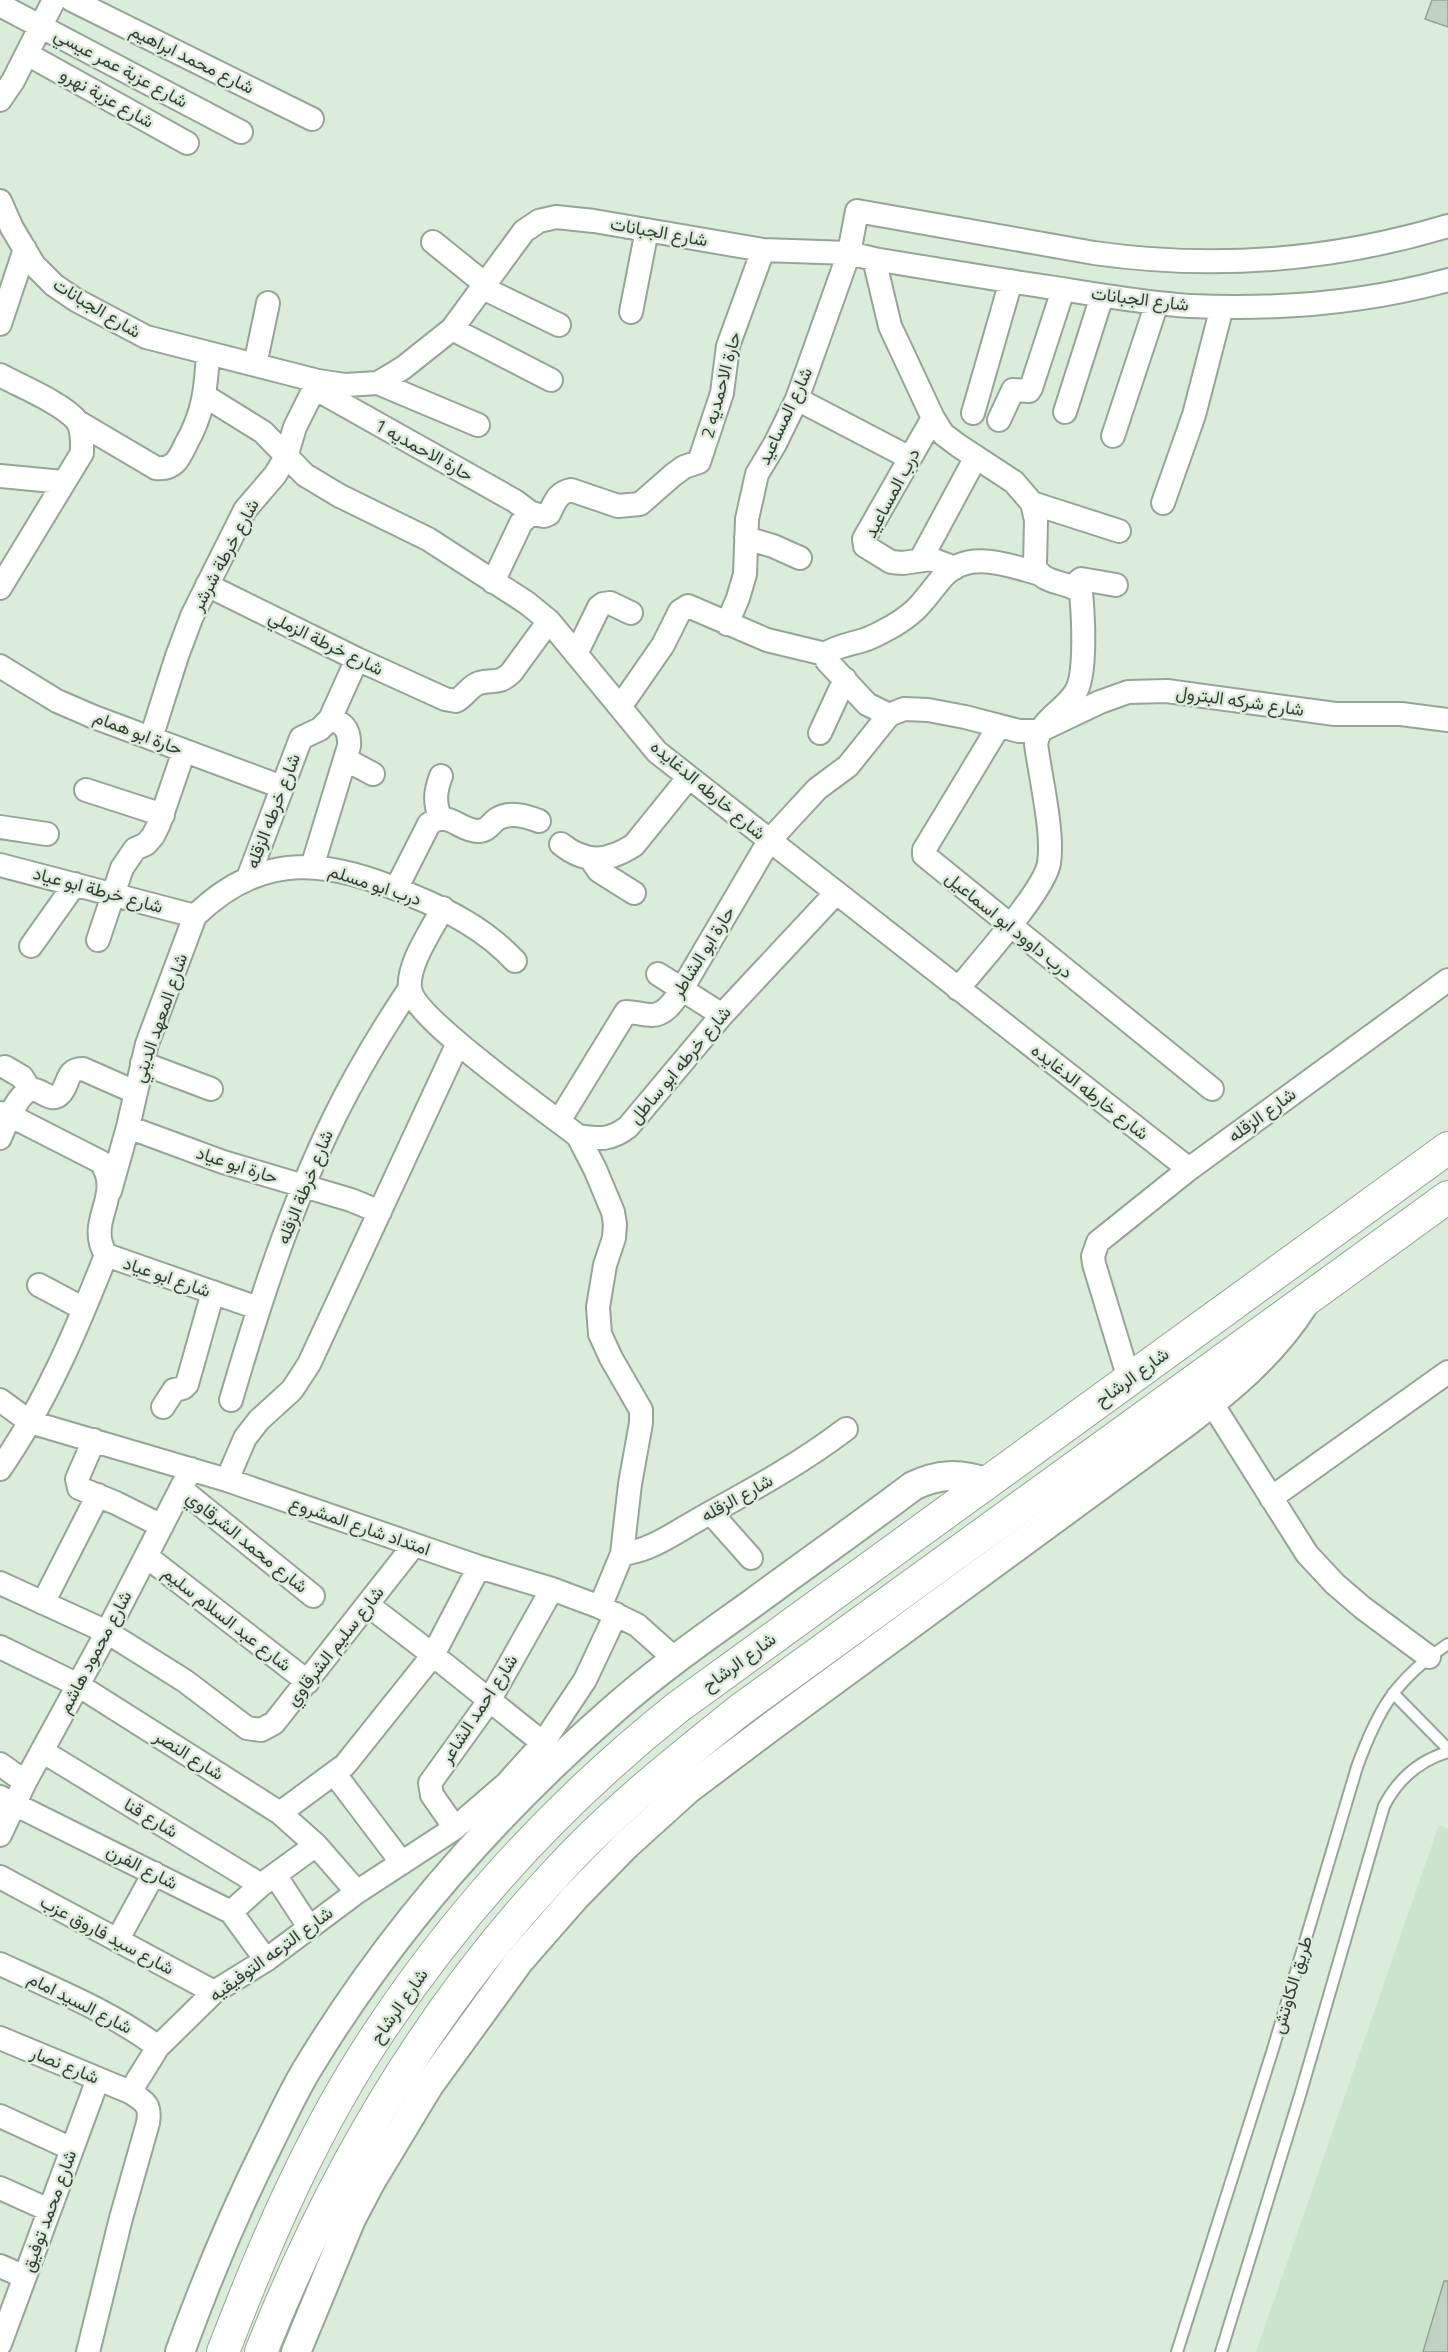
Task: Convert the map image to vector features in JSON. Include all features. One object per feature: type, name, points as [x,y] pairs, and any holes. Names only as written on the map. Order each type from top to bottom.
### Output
[{"type":"main road","name":"شارع الرشاح","points":[[223,2352],[271,2232],[337,2103],[382,2027],[441,1946],[503,1871],[576,1796],[635,1741],[678,1707],[1448,1148]]},
{"type":"main road","points":[[261,2352],[320,2215],[372,2120],[434,2024],[491,1947],[557,1872],[667,1768],[740,1710],[1448,1197]]},
{"type":"street","points":[[4,86],[27,54],[54,0]]},
{"type":"street","name":"شارع محمد ابراهيم","points":[[72,0],[312,119]]},
{"type":"street","name":"شارع عزبة عمر عيسي","points":[[0,5],[242,132]]},
{"type":"street","name":"شارع عزبة نهرو","points":[[27,54],[187,143]]},
{"type":"street","name":"شارع الجبانات","points":[[0,201],[34,265],[54,285],[76,300],[146,337],[255,365],[316,385],[378,383],[403,368],[452,329],[524,231],[539,221],[556,218],[647,230],[763,250],[849,253],[1063,290],[1157,303],[1222,307],[1286,306],[1383,295],[1448,280]]},
{"type":"street","name":"شارع المساعيد","points":[[728,624],[745,574],[750,498],[757,474],[797,399],[849,253],[857,211],[1094,253],[1130,258],[1204,262],[1241,262],[1315,256],[1388,243],[1448,226]]},
{"type":"street","points":[[631,312],[647,230]]},
{"type":"street","points":[[433,242],[484,286],[559,326]]},
{"type":"street","points":[[0,324],[24,249]]},
{"type":"street","name":"حارة الاحمديه 2","points":[[531,513],[544,516],[549,514],[558,495],[571,490],[618,506],[640,504],[684,467],[699,462],[722,393],[728,346],[763,250]]},
{"type":"street","points":[[874,259],[890,326],[933,418],[943,434],[1014,482],[1032,503],[1036,520],[1035,566],[1037,573]]},
{"type":"street","points":[[973,412],[1011,281]]},
{"type":"street","points":[[999,420],[1013,390],[1028,401],[1063,290]]},
{"type":"street","points":[[1065,412],[1102,296]]},
{"type":"street","points":[[255,365],[268,303]]},
{"type":"street","points":[[1113,436],[1157,303]]},
{"type":"street","points":[[1163,503],[1194,415],[1222,307]]},
{"type":"street","points":[[452,329],[551,380]]},
{"type":"street","points":[[0,375],[67,411],[78,422],[156,468],[165,469],[174,465],[197,425],[205,396],[208,353]]},
{"type":"street","points":[[378,383],[478,425]]},
{"type":"street","name":"حارة الاحمديه 1","points":[[316,385],[515,501],[531,513]]},
{"type":"street","name":"شارع خرطة شرشر","points":[[151,738],[192,616],[245,510],[275,475],[286,457],[296,427],[316,385]]},
{"type":"street","name":"شارع خارطه الدغايده","points":[[205,396],[263,432],[286,457],[314,480],[340,496],[428,539],[549,621],[657,752],[1189,1169]]},
{"type":"street","points":[[797,399],[910,458]]},
{"type":"street","name":"درب المساعيد","points":[[933,418],[864,539],[865,546],[891,562],[914,562],[921,559],[956,568]]},
{"type":"street","points":[[0,588],[82,453],[82,435],[78,422]]},
{"type":"street","points":[[921,559],[976,457]]},
{"type":"street","points":[[0,476],[63,482]]},
{"type":"street","points":[[1032,503],[1119,531]]},
{"type":"street","points":[[493,582],[521,523],[531,513]]},
{"type":"street","points":[[746,538],[773,546],[800,558]]},
{"type":"street","points":[[620,707],[663,645],[684,607],[694,608],[767,640],[825,654],[831,650],[868,639],[912,615],[943,576],[974,561],[985,561],[1037,573],[1041,577],[1073,586],[1081,592],[1083,606],[1080,676],[1076,692],[1048,718],[1039,731],[1036,744],[1048,828],[1049,864],[1039,884],[1010,925],[958,989]]},
{"type":"street","points":[[1073,586],[1082,579],[1116,585]]},
{"type":"street","name":"شارع خرطة الزملي","points":[[207,585],[445,699],[456,701],[464,696],[472,686],[481,682],[492,683],[504,680],[549,621]]},
{"type":"street","points":[[576,654],[599,607],[603,604],[610,603],[631,613]]},
{"type":"street","points":[[825,654],[827,661],[867,704],[889,715],[904,709],[928,710],[1019,731],[1039,731]]},
{"type":"street","points":[[312,867],[350,737],[346,728],[330,719],[357,658]]},
{"type":"street","name":"حارة ابو همام","points":[[0,666],[57,701],[282,787]]},
{"type":"street","points":[[820,733],[844,680]]},
{"type":"street","name":"شارع شركه البترول","points":[[1039,731],[1100,702],[1128,692],[1167,691],[1335,714],[1401,714],[1448,720]]},
{"type":"street","name":"حارة ابو الشاطر","points":[[559,1121],[626,1012],[652,1015],[663,1012],[682,989],[769,841],[817,789],[848,766],[889,715]]},
{"type":"street","name":"شارع خرطه الزقله","points":[[248,878],[302,738],[321,729],[330,719]]},
{"type":"street","name":"درب داوود ابو اسماعيل","points":[[999,726],[924,850],[924,855],[1212,1089]]},
{"type":"street","points":[[98,940],[122,868],[135,849],[146,844],[153,836],[163,814],[184,751]]},
{"type":"street","points":[[345,759],[373,774]]},
{"type":"street","points":[[441,776],[435,797],[441,819]]},
{"type":"street","points":[[561,844],[574,854],[590,858],[618,854],[634,845],[689,777]]},
{"type":"street","points":[[86,790],[163,814]]},
{"type":"street","points":[[396,889],[429,824],[441,819],[451,819],[473,831],[481,831],[505,816],[516,815],[539,821]]},
{"type":"street","points":[[0,827],[47,834]]},
{"type":"street","points":[[590,858],[599,871],[634,893]]},
{"type":"street","name":"شارع خرطة ابو عياد","points":[[0,865],[195,916]]},
{"type":"street","name":"درب ابو مسلم","points":[[195,916],[220,894],[248,878],[290,867],[341,870],[443,908],[483,932],[515,961]]},
{"type":"street","points":[[31,946],[75,884]]},
{"type":"street","name":"شارع خرطه ابو ساطل","points":[[578,1136],[596,1138],[615,1136],[628,1127],[722,1015],[836,893]]},
{"type":"street","points":[[443,908],[419,952],[412,972],[410,988],[412,998],[458,1043],[578,1136]]},
{"type":"street","name":"شارع المعهد الديني","points":[[110,1191],[128,1127],[147,1044],[195,916]]},
{"type":"street","points":[[658,974],[722,1015]]},
{"type":"street","name":"شارع الزقله","points":[[1129,1379],[1094,1264],[1093,1256],[1098,1242],[1189,1169],[1448,980]]},
{"type":"street","name":"شارع خرطة الزقله","points":[[231,1400],[258,1308],[303,1186],[339,1107],[375,1042],[410,988]]},
{"type":"street","points":[[227,1480],[245,1438],[259,1420],[292,1390],[309,1364],[458,1043]]},
{"type":"street","points":[[142,1063],[211,1089]]},
{"type":"street","points":[[5,1067],[22,1077],[30,1090]]},
{"type":"street","points":[[0,1138],[5,1114],[30,1090],[36,1090],[51,1097],[57,1096],[62,1093],[70,1072],[76,1069],[83,1069],[135,1092]]},
{"type":"street","points":[[5,1114],[101,1162],[108,1173],[110,1191]]},
{"type":"street","name":"حارة ابو عياد","points":[[128,1127],[223,1162],[351,1200],[380,1212]]},
{"type":"street","name":"شارع الترعه التوفيقيه","points":[[130,2092],[158,2047],[214,1992],[266,1960],[357,1892],[455,1828],[506,1784],[543,1743],[585,1680],[608,1611],[622,1554],[630,1484],[641,1423],[640,1410],[600,1334],[598,1307],[605,1265],[614,1238],[615,1224],[613,1212],[595,1169],[578,1136]]},
{"type":"street","name":"شارع ابو عياد","points":[[110,1191],[102,1214],[99,1237],[106,1256],[258,1308]]},
{"type":"street","points":[[0,1469],[30,1422],[84,1309],[106,1256]]},
{"type":"street","points":[[39,1285],[84,1309]]},
{"type":"street","points":[[163,1407],[174,1390],[183,1389],[187,1384],[213,1292]]},
{"type":"street","points":[[296,2352],[351,2219],[371,2181],[429,2085],[519,1962],[575,1897],[626,1845],[688,1789],[1238,1381],[1279,1340],[1307,1299]]},
{"type":"street","points":[[1271,1498],[1448,1372]]},
{"type":"street","points":[[0,1400],[30,1422]]},
{"type":"street","points":[[1211,1402],[1307,1554],[1335,1584],[1395,1634],[1429,1657]]},
{"type":"street","name":"امتداد شارع المشروع","points":[[30,1422],[93,1440],[186,1479],[227,1480],[479,1567],[552,1589],[637,1625],[675,1659]]},
{"type":"street","name":"شارع الزقله","points":[[622,1554],[642,1550],[711,1513],[808,1458],[846,1429]]},
{"type":"street","points":[[93,1440],[77,1484],[79,1488],[99,1495],[162,1526]]},
{"type":"street","points":[[180,2352],[217,2253],[309,2067],[373,1971],[448,1873],[522,1794],[615,1707],[675,1659],[913,1486],[934,1478],[956,1475],[986,1482]]},
{"type":"street","name":"شارع محمود هاشم","points":[[0,1835],[8,1800],[25,1782],[107,1632],[186,1479]]},
{"type":"street","name":"شارع محمد الشرقاوي","points":[[186,1479],[313,1596]]},
{"type":"street","points":[[43,1603],[99,1495]]},
{"type":"street","points":[[711,1513],[751,1558]]},
{"type":"street","name":"شارع سليم الشرقاوي","points":[[107,1632],[185,1681],[248,1728],[261,1731],[274,1723],[308,1682],[414,1545]]},
{"type":"street","name":"شارع عبد السلام سليم","points":[[146,1556],[308,1682]]},
{"type":"street","points":[[280,1813],[345,1765],[433,1655],[479,1567]]},
{"type":"street","points":[[0,1583],[107,1632]]},
{"type":"street","name":"شارع احمد الشاعر","points":[[455,1828],[432,1796],[430,1784],[489,1701],[552,1589]]},
{"type":"street","points":[[368,1605],[543,1743]]},
{"type":"street","name":"شارع النصر","points":[[0,1647],[78,1685],[280,1813],[316,1845],[357,1892]]},
{"type":"street","name":"شارع قنا","points":[[42,1751],[268,1880]]},
{"type":"street","points":[[0,1764],[25,1782]]},
{"type":"street","points":[[334,1773],[402,1863]]},
{"type":"street","name":"شارع الفرن","points":[[8,1800],[231,1912],[266,1960]]},
{"type":"street","points":[[231,1912],[268,1880],[316,1845]]},
{"type":"street","points":[[118,1939],[154,1873]]},
{"type":"street","name":"شارع سيد فاروق عزب","points":[[0,1877],[214,1992]]},
{"type":"street","points":[[268,1880],[309,1927]]},
{"type":"street","name":"شارع السيد امام","points":[[0,1964],[132,2027],[158,2047]]},
{"type":"street","name":"شارع نصار","points":[[0,2038],[130,2092]]},
{"type":"street","name":"شارع محمد توفيق","points":[[0,2342],[98,2079]]},
{"type":"street","points":[[88,2352],[150,2112],[145,2102],[130,2092]]},
{"type":"street","points":[[0,2116],[72,2149]]},
{"type":"street","points":[[0,2188],[49,2210]]},
{"type":"street","points":[[0,2266],[25,2277]]},
{"type":"lane","name":"طريق الكاوتش","points":[[1177,2352],[1371,1728],[1393,1693],[1429,1657],[1448,1644]]},
{"type":"lane","points":[[1221,2352],[1302,2092],[1384,1806],[1391,1793],[1410,1771],[1448,1750],[1393,1693]]},
{"type":"shaded area","points":[[1439,1825],[1448,1829],[1448,2352],[1256,2352]]},
{"type":"building","points":[[1432,0],[1448,0],[1448,27],[1425,19]]},
{"type":"building","points":[[1444,2281],[1448,2281],[1448,2352],[1423,2352]]}]
